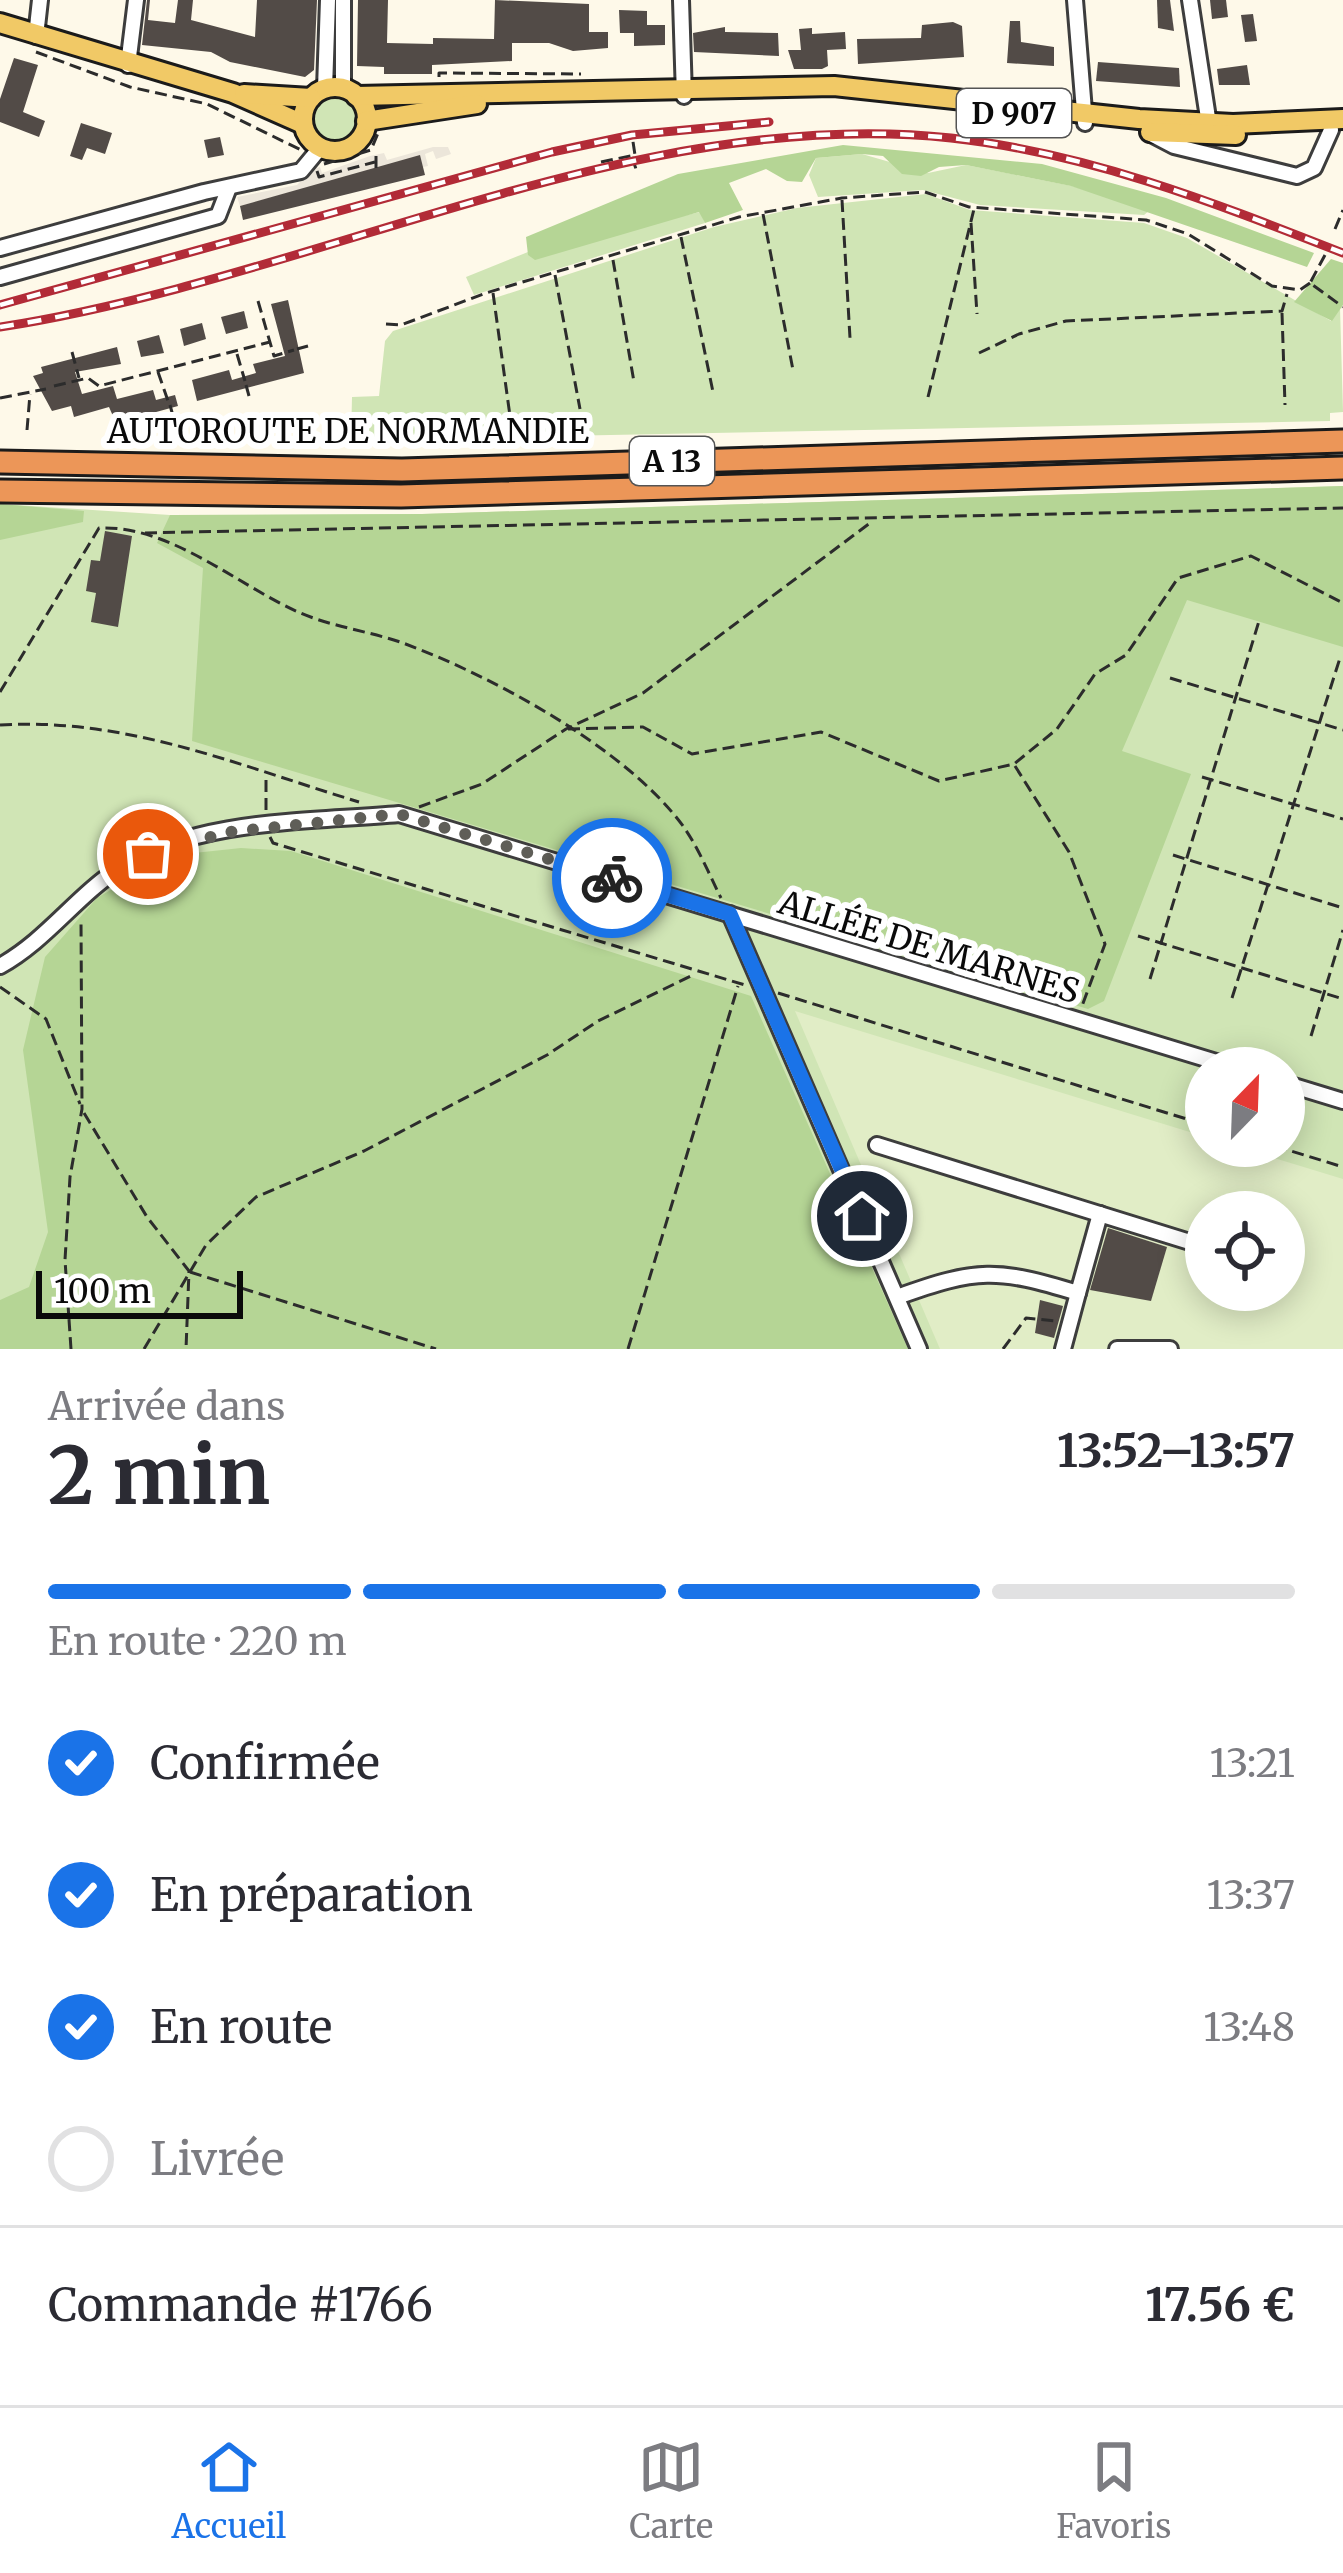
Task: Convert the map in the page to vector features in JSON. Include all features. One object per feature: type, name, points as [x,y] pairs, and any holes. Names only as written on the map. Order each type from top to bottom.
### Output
[{"type":"highway","name":"AUTOROUTE DE NORMANDIE","points":[[0,462],[402,470],[1343,441]]},
{"type":"highway","name":"AUTOROUTE DE NORMANDIE","points":[[0,491],[401,496],[1343,468]]},
{"type":"main road","name":"D 907","points":[[0,23],[27,41],[233,93],[303,124]]},
{"type":"main road","name":"D 907","points":[[233,93],[684,91],[919,101],[1210,129]]},
{"type":"main road","name":"D 907","points":[[366,121],[406,111],[500,102],[684,91]]},
{"type":"main road","points":[[334,93],[366,121],[350,147],[319,160],[303,124],[334,93]]},
{"type":"main road","name":"D 907","points":[[1085,117],[1147,131],[1339,126]]},
{"type":"street","points":[[27,41],[40,0]]},
{"type":"street","points":[[128,65],[136,0]]},
{"type":"street","points":[[328,0],[334,93]]},
{"type":"street","points":[[334,93],[343,0]]},
{"type":"street","points":[[681,0],[684,91]]},
{"type":"street","points":[[1075,0],[1085,117]]},
{"type":"street","points":[[1190,0],[1210,129]]},
{"type":"street","points":[[1147,131],[1174,146],[1297,176],[1314,168],[1339,126]]},
{"type":"street","points":[[0,248],[204,192],[225,197],[301,172],[319,160]]},
{"type":"street","points":[[0,277],[218,216],[225,197]]},
{"type":"street","name":"ALLÉE DE MARNES","points":[[0,966],[40,940],[121,867],[148,854],[202,837],[266,826],[399,814],[1185,1053]]},
{"type":"street","points":[[730,914],[920,1349]]},
{"type":"street","points":[[1305,1089],[1343,1101]]},
{"type":"street","points":[[877,1144],[1185,1241]]},
{"type":"street","points":[[1063,1349],[1100,1214]]},
{"type":"street","points":[[897,1297],[954,1276],[998,1271],[1078,1293]]},
{"type":"street","points":[[1117,1349],[1170,1349]]},
{"type":"path","points":[[27,41],[130,87],[207,104],[293,144]]},
{"type":"path","points":[[439,80],[439,73],[600,74]]},
{"type":"path","points":[[632,135],[637,172]]},
{"type":"path","points":[[374,144],[358,158],[319,160],[319,177],[376,162]]},
{"type":"path","points":[[601,162],[632,155]]},
{"type":"path","points":[[386,324],[401,325],[493,291],[762,212],[842,198],[925,192],[975,207],[1121,216],[1171,226],[1253,276],[1289,291],[1310,283],[1325,255]]},
{"type":"path","points":[[842,198],[850,338]]},
{"type":"path","points":[[928,398],[975,207]]},
{"type":"path","points":[[1335,229],[1343,210]]},
{"type":"path","points":[[762,212],[793,370]]},
{"type":"path","points":[[971,221],[977,314]]},
{"type":"path","points":[[680,236],[713,392]]},
{"type":"path","points":[[612,256],[634,382]]},
{"type":"path","points":[[554,272],[580,409]]},
{"type":"path","points":[[1310,283],[1343,307]]},
{"type":"path","points":[[493,291],[510,416]]},
{"type":"path","points":[[1286,405],[1282,311],[1289,291]]},
{"type":"path","points":[[258,301],[274,356],[308,346]]},
{"type":"path","points":[[979,353],[1019,334],[1066,321],[1282,311]]},
{"type":"path","points":[[54,386],[88,378],[99,386],[270,342]]},
{"type":"path","points":[[236,350],[249,396]]},
{"type":"path","points":[[72,352],[79,380]]},
{"type":"path","points":[[158,370],[173,416]]},
{"type":"path","points":[[0,398],[46,389]]},
{"type":"path","points":[[27,430],[30,392]]},
{"type":"path","points":[[0,692],[99,528],[145,532],[872,521],[1150,508],[1343,508]]},
{"type":"path","points":[[0,725],[65,722],[112,728],[399,814],[482,784],[566,729],[643,693],[872,521]]},
{"type":"path","points":[[145,532],[300,613],[401,642],[492,681],[631,771],[683,826],[730,914]]},
{"type":"path","points":[[566,729],[643,727],[692,754],[821,731],[939,782],[1014,764],[1058,729],[1094,674],[1126,655],[1178,578],[1251,556],[1343,603]]},
{"type":"path","points":[[1150,980],[1259,621]]},
{"type":"path","points":[[1232,998],[1340,658]]},
{"type":"path","points":[[1170,678],[1343,730]]},
{"type":"path","points":[[1014,764],[1069,852],[1105,944],[1077,1020]]},
{"type":"path","points":[[266,774],[266,826]]},
{"type":"path","points":[[1202,777],[1343,818]]},
{"type":"path","points":[[272,843],[1185,1119]]},
{"type":"path","points":[[1173,855],[1343,908]]},
{"type":"path","points":[[71,1349],[65,1260],[70,1178],[82,1109],[82,900]]},
{"type":"path","points":[[1311,1036],[1343,930]]},
{"type":"path","points":[[1138,936],[1343,999]]},
{"type":"path","points":[[143,1349],[154,1340],[206,1245],[256,1197],[364,1151],[547,1055],[598,1021],[697,973]]},
{"type":"path","points":[[628,1349],[739,984]]},
{"type":"path","points":[[0,987],[46,1019],[82,1109],[148,1216],[189,1271],[436,1349]]},
{"type":"path","points":[[1305,1155],[1343,1167]]},
{"type":"path","points":[[186,1349],[189,1271]]},
{"type":"path","points":[[1003,1349],[1026,1318],[1070,1324]]},
{"type":"green space","points":[[334,95],[352,102],[359,120],[352,138],[334,145],[316,138],[309,120],[316,102]]},
{"type":"green space","points":[[843,145],[1042,164],[1166,198],[1314,253],[1307,267],[1071,186],[966,165],[939,167],[921,176],[902,174],[883,156],[862,154],[816,158],[802,182],[787,181],[766,169],[729,183],[743,210],[705,223],[699,212],[535,260],[528,255],[526,237],[678,174]]},
{"type":"green space","points":[[862,154],[928,173],[966,165],[1072,186],[1150,210],[1144,215],[980,205],[923,190],[818,197],[809,175],[816,158]]},
{"type":"green space","points":[[926,194],[970,210],[1144,223],[1187,238],[1331,321],[1340,308],[1343,412],[1330,413],[1330,421],[351,440],[352,397],[379,396],[385,341],[393,331],[714,227],[797,208]]},
{"type":"green space","points":[[700,212],[705,223],[474,295],[466,277],[528,252]]},
{"type":"green space","points":[[1331,259],[1343,263],[1343,305],[1332,321],[1294,302]]},
{"type":"green space","points":[[1343,486],[1343,1349],[0,1349],[0,504],[170,515],[422,514]]},
{"type":"green space","points":[[1343,486],[1343,647],[1187,600],[1122,751],[1191,774],[1104,1001],[1088,1009],[192,741],[203,568],[157,543],[170,515],[422,514]]},
{"type":"green space","points":[[0,504],[84,511],[83,522],[0,540]]},
{"type":"green space","points":[[241,848],[291,851],[751,996],[908,1349],[0,1349],[0,1300],[29,1287],[48,1232],[23,1050],[45,957],[97,898],[146,869],[194,853]]},
{"type":"green space","points":[[795,1011],[1185,1131],[1185,1167],[1304,1167],[1343,1179],[1343,1349],[940,1349]]},
{"type":"shaded area","points":[[448,147],[451,154],[436,159],[433,151],[425,154],[428,166],[423,167],[420,157],[240,206],[237,197],[297,185],[320,167],[322,173],[370,156],[384,153],[387,160]]},
{"type":"building","points":[[147,0],[148,20],[175,23],[178,0],[193,0],[191,20],[255,37],[257,0],[317,0],[314,70],[305,77],[230,62],[211,52],[142,45]]},
{"type":"building","points":[[358,0],[388,0],[387,43],[433,44],[433,38],[494,39],[495,0],[589,4],[589,32],[608,32],[608,48],[573,51],[549,43],[512,43],[512,61],[432,65],[432,74],[384,74],[384,67],[357,66]]},
{"type":"building","points":[[1157,0],[1170,0],[1174,31],[1158,28]]},
{"type":"building","points":[[1210,0],[1226,0],[1228,17],[1212,19]]},
{"type":"building","points":[[619,10],[647,11],[647,25],[665,25],[665,45],[634,46],[634,33],[620,33]]},
{"type":"building","points":[[1253,14],[1257,41],[1245,42],[1241,15]]},
{"type":"building","points":[[1010,21],[1020,21],[1021,42],[1054,47],[1054,66],[1007,63]]},
{"type":"building","points":[[953,22],[962,26],[964,57],[858,64],[857,39],[921,38],[922,25]]},
{"type":"building","points":[[725,27],[725,32],[778,33],[779,56],[694,52],[693,33]]},
{"type":"building","points":[[812,28],[812,34],[845,32],[846,49],[827,50],[828,66],[822,69],[794,69],[788,50],[801,50],[799,29]]},
{"type":"building","points":[[14,58],[38,65],[23,112],[45,121],[39,137],[0,122],[0,99]]},
{"type":"building","points":[[1098,62],[1179,68],[1180,87],[1096,81]]},
{"type":"building","points":[[1247,65],[1250,85],[1219,85],[1217,69]]},
{"type":"building","points":[[81,123],[112,133],[105,154],[87,148],[82,160],[70,156]]},
{"type":"building","points":[[220,137],[224,155],[208,158],[204,140]]},
{"type":"building","points":[[420,155],[425,175],[243,220],[240,206]]},
{"type":"building","points":[[288,300],[304,373],[197,401],[192,380],[229,370],[232,380],[256,373],[253,364],[285,356],[271,304]]},
{"type":"building","points":[[244,311],[248,328],[226,334],[221,317]]},
{"type":"building","points":[[202,323],[206,339],[184,346],[180,329]]},
{"type":"building","points":[[159,335],[164,353],[141,357],[137,341]]},
{"type":"building","points":[[117,347],[121,364],[75,372],[82,394],[113,386],[117,399],[153,390],[156,400],[175,395],[178,406],[116,423],[109,407],[74,417],[71,406],[52,411],[33,376],[43,373],[41,367]]},
{"type":"building","points":[[105,531],[132,536],[118,627],[91,622],[96,593],[86,591],[91,560],[100,561]]},
{"type":"building","points":[[1108,1228],[1167,1247],[1151,1301],[1090,1290]]},
{"type":"building","points":[[1040,1300],[1063,1306],[1054,1338],[1035,1333]]},
{"type":"railway","points":[[0,305],[552,152],[632,135],[769,122]]},
{"type":"railway","points":[[0,327],[118,304],[592,170],[712,146],[831,134],[951,138],[1052,155],[1199,199],[1343,253]]},
{"type":"way so far","points":[[148,854],[202,837],[266,826],[399,814],[612,878]]},
{"type":"route","points":[[612,878],[730,914],[862,1216]]}]
